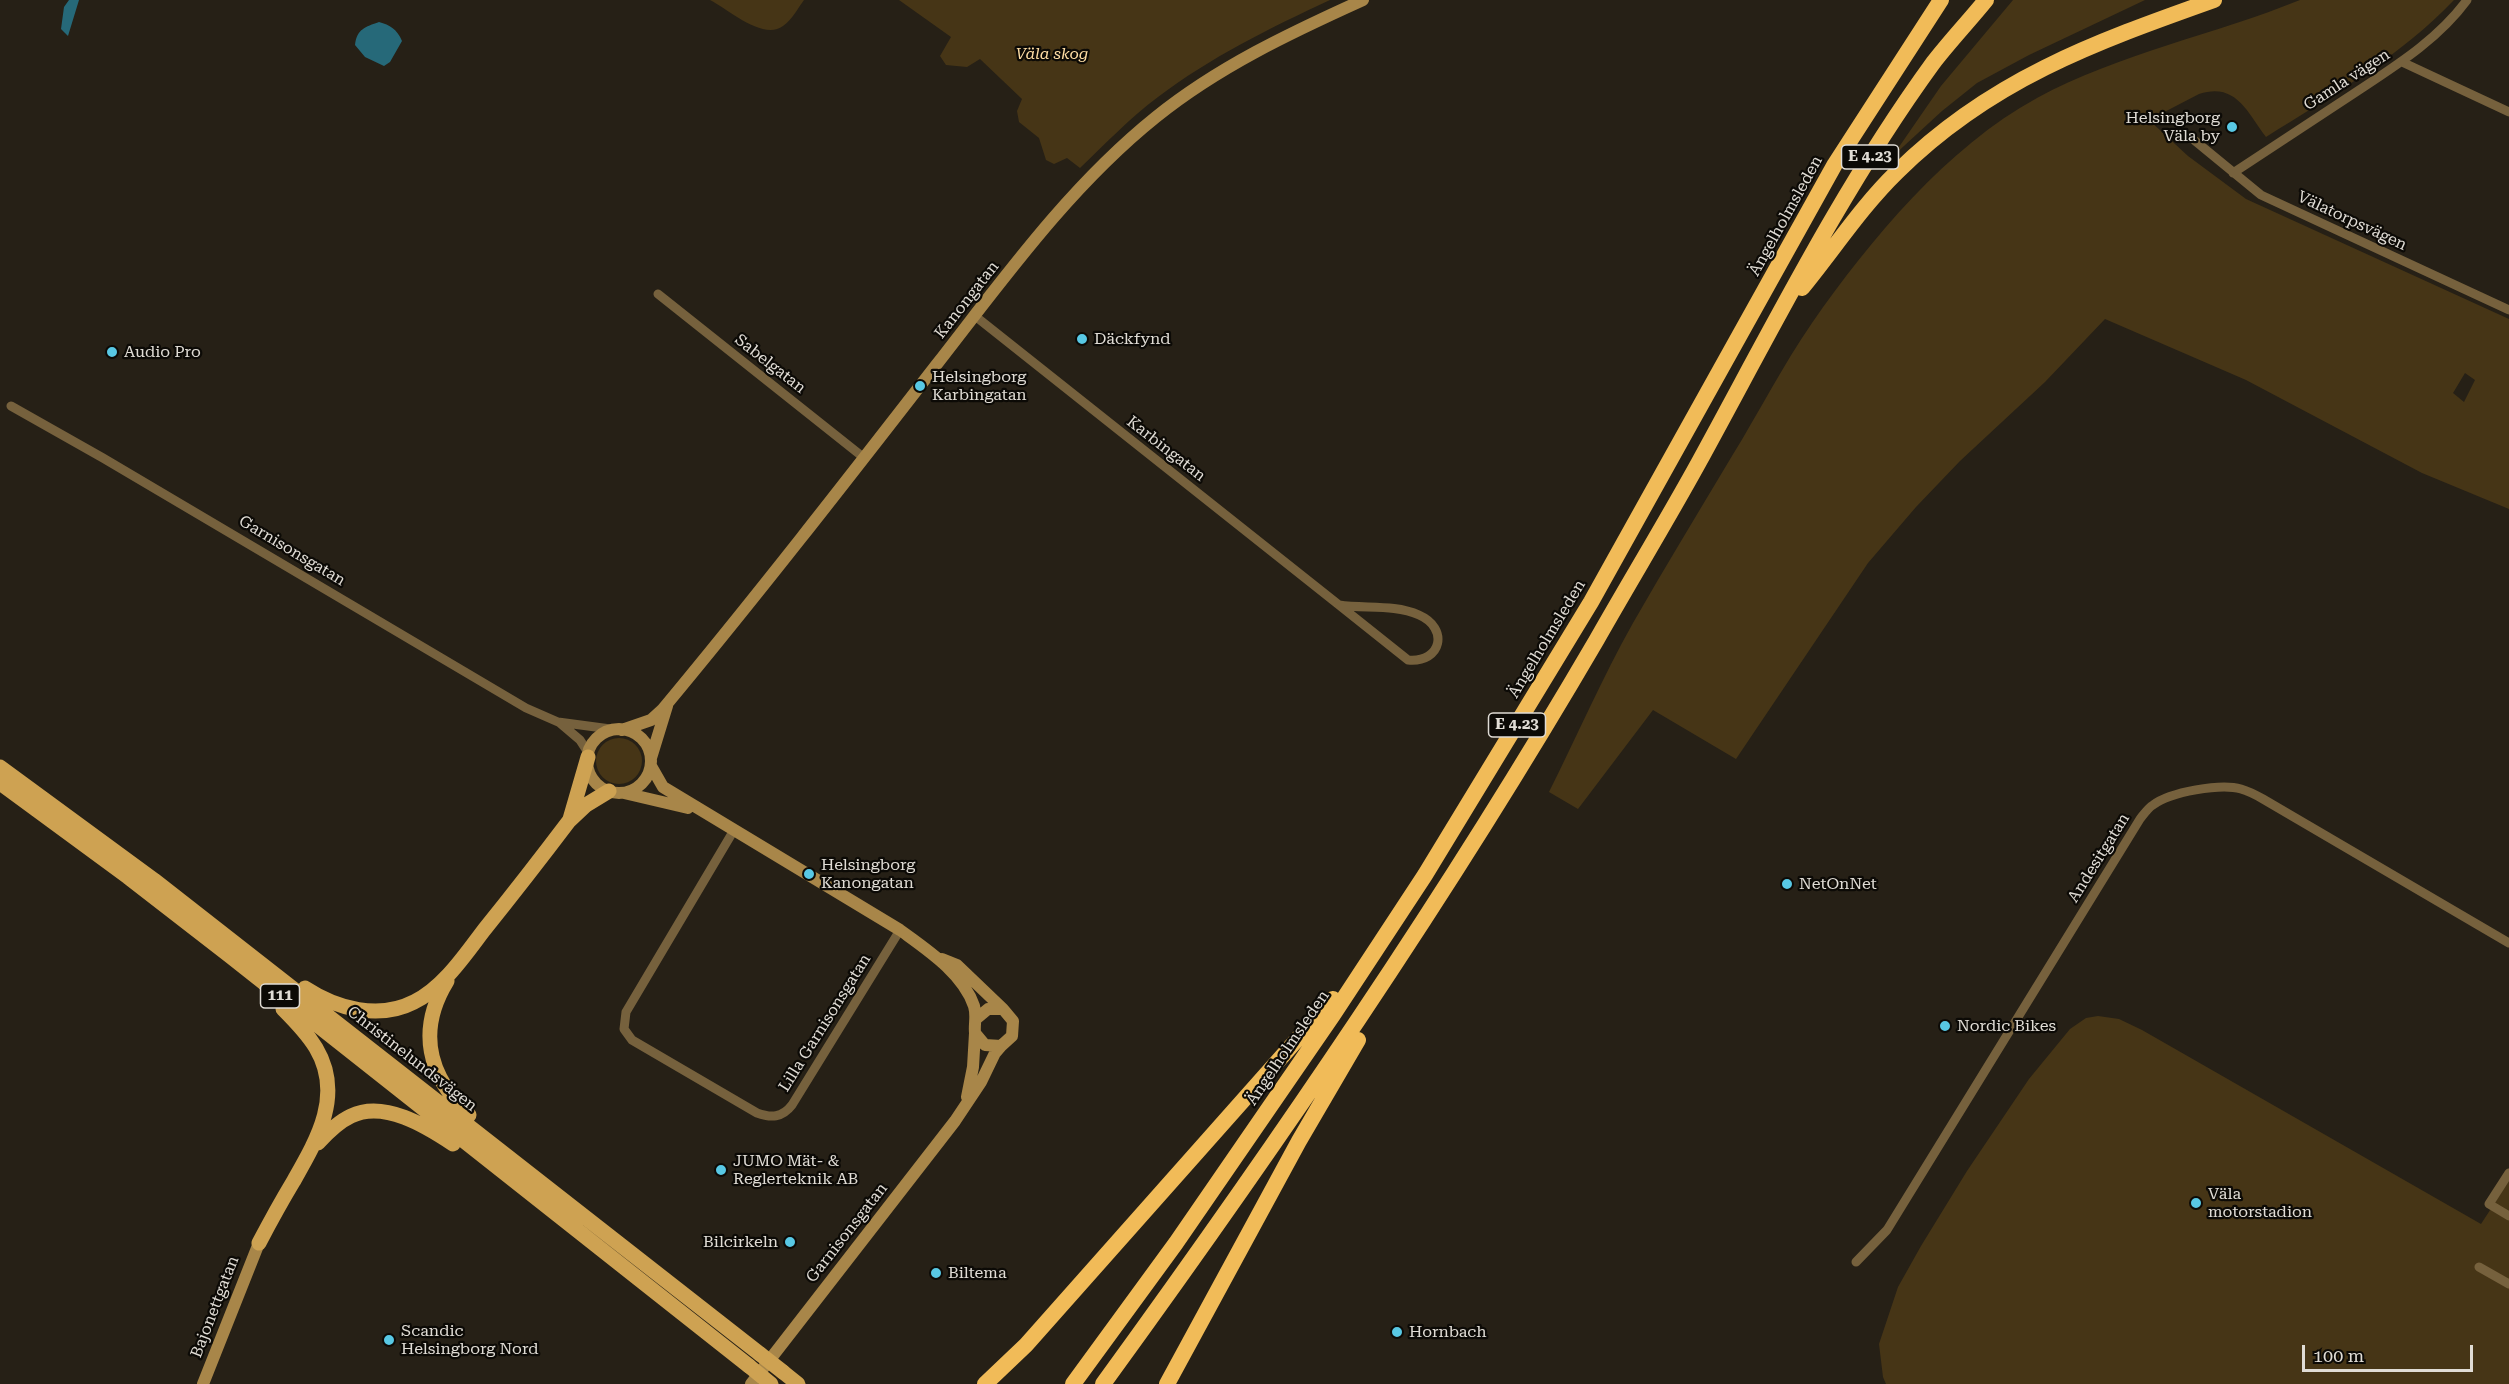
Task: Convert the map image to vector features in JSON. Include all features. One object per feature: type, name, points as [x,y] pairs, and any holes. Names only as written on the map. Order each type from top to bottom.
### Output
[{"type":"highway","points":[[1917,39],[1941,0]]},
{"type":"highway","name":"E 4.23","points":[[1917,39],[1953,0]]},
{"type":"highway","name":"E 4.23","points":[[1103,1384],[1241,1193],[1423,921],[1599,634],[1697,465],[1828,227],[1881,140],[1935,61],[1986,0]]},
{"type":"highway","points":[[1772,326],[1863,208],[1895,173],[1950,124],[1998,92],[2050,64],[2113,37],[2214,0]]},
{"type":"highway","name":"Ängelholmsleden","points":[[1073,1384],[1176,1243],[1425,875],[1591,602],[1834,164],[1917,39]]},
{"type":"highway","points":[[1167,1384],[1299,1141],[1398,976],[1423,921]]},
{"type":"highway","points":[[985,1384],[1026,1345],[1375,951]]},
{"type":"main road","points":[[569,821],[588,755]]},
{"type":"main road","name":"Christinelundsvägen","points":[[0,767],[199,915],[798,1384]]},
{"type":"main road","name":"Christinelundsvägen","points":[[0,783],[230,956],[771,1384]]},
{"type":"main road","points":[[528,1171],[453,1099],[432,1059],[431,1018],[441,991],[458,963],[569,821],[586,805],[613,792]]},
{"type":"main road","points":[[199,915],[312,993],[334,1004],[351,1009],[387,1011],[413,1003],[431,990],[458,963]]},
{"type":"main road","points":[[230,956],[298,1024],[320,1057],[326,1074],[328,1101],[326,1116],[312,1149],[259,1243]]},
{"type":"main road","points":[[312,1149],[332,1129],[353,1114],[365,1111],[391,1114],[408,1119],[440,1135],[556,1214]]},
{"type":"street","name":"Kanongatan","points":[[620,730],[651,720],[669,702],[975,316],[1109,157],[1155,117],[1190,91],[1238,61],[1287,34],[1363,0]]},
{"type":"street","name":"Gamla vägen","points":[[2233,172],[2402,62],[2441,29],[2467,0]]},
{"type":"street","points":[[2402,62],[2509,112]]},
{"type":"street","name":"Välatorpsvägen","points":[[2194,140],[2260,195],[2508,309]]},
{"type":"street","name":"Sabelgatan","points":[[658,294],[864,457]]},
{"type":"street","name":"Karbingatan","points":[[975,316],[1408,660],[1425,658],[1438,646],[1435,629],[1428,620],[1417,614],[1389,608],[1339,605]]},
{"type":"street","name":"Garnisonsgatan","points":[[11,406],[103,458],[492,689],[558,722],[580,740],[588,755]]},
{"type":"street","name":"Kanongatan","points":[[651,762],[669,702]]},
{"type":"street","name":"Garnisonsgatan","points":[[558,722],[620,730]]},
{"type":"street","points":[[620,730],[642,739],[651,762],[645,780],[639,786],[633,790],[613,792],[601,788],[590,774],[588,755],[591,746],[603,734],[620,730]]},
{"type":"street","name":"Garnisonsgatan","points":[[651,762],[663,788],[900,930],[932,954],[967,993],[973,1005],[976,1019],[973,1067],[966,1101]]},
{"type":"street","name":"Andesitgatan","points":[[1856,1262],[1887,1230],[2134,829],[2153,805],[2174,796],[2201,790],[2229,787],[2241,789],[2263,799],[2509,943]]},
{"type":"street","name":"Garnisonsgatan","points":[[613,792],[660,800],[707,814]]},
{"type":"street","name":"Lilla Garnisonsgatan","points":[[734,830],[626,1012],[624,1020],[627,1035],[642,1046],[757,1113],[776,1117],[783,1114],[789,1109],[900,930]]},
{"type":"street","name":"Garnisonsgatan","points":[[752,1384],[939,1141],[981,1082],[995,1053],[1012,1036],[1014,1029],[1009,1014],[957,966],[932,954]]},
{"type":"street","points":[[976,1019],[987,1008],[1003,1009]]},
{"type":"street","points":[[975,1033],[985,1045],[1000,1046]]},
{"type":"street","points":[[2509,1173],[2489,1204],[2509,1216]]},
{"type":"street","name":"Bajonettgatan","points":[[203,1384],[259,1243]]},
{"type":"street","points":[[2479,1267],[2509,1284]]},
{"type":"green space","points":[[710,0],[804,0],[783,26],[775,30],[766,30],[746,22]]},
{"type":"green space","name":"Väla skog","points":[[899,0],[1330,0],[1241,44],[1178,82],[1118,131],[1080,168],[1067,158],[1054,164],[1046,160],[1039,138],[1019,122],[1017,111],[1022,99],[980,59],[967,67],[946,65],[940,56],[951,37]]},
{"type":"green space","points":[[2013,0],[2145,0],[2029,55],[1977,83],[1942,111],[1892,157],[1941,86]]},
{"type":"green space","points":[[2300,0],[2454,0],[2388,57],[2266,137],[2246,109],[2231,96],[2222,92],[2212,91],[2199,94],[2149,120],[2188,156],[2246,199],[2509,319],[2509,509],[2422,473],[2246,380],[2105,319],[2045,382],[1960,461],[1916,507],[1868,563],[1736,759],[1653,710],[1578,809],[1549,792],[1633,623],[1791,355],[1859,260],[1912,198],[1972,142],[2004,118],[2037,98],[2069,82],[2134,56]],"holes":[[[2465,373],[2475,380],[2464,402],[2453,393]]]},
{"type":"green space","points":[[619,738],[635,745],[642,761],[635,777],[619,784],[603,777],[596,761],[603,745]]},
{"type":"green space","name":"Väla motorstadion","points":[[2098,1016],[2119,1019],[2142,1030],[2481,1224],[2509,1181],[2509,1384],[1886,1384],[1879,1344],[1898,1287],[1921,1246],[1967,1171],[2029,1079],[2070,1029],[2086,1018]]},
{"type":"water","points":[[69,0],[79,0],[68,36],[61,29],[64,7]]},
{"type":"water","points":[[379,22],[393,28],[402,41],[390,62],[384,66],[365,57],[355,45],[362,29]]},
{"type":"place","name":"Helsingborg Väla by","points":[[2232,127]]},
{"type":"place","name":"Däckfynd","points":[[1082,339]]},
{"type":"place","name":"Audio Pro","points":[[112,352]]},
{"type":"place","name":"Helsingborg Karbingatan","points":[[920,386]]},
{"type":"place","name":"Helsingborg Kanongatan","points":[[809,874]]},
{"type":"place","name":"NetOnNet","points":[[1787,884]]},
{"type":"place","name":"Nordic Bikes","points":[[1945,1026]]},
{"type":"place","name":"JUMO Mät- & Reglerteknik AB","points":[[721,1170]]},
{"type":"place","name":"Väla motorstadion","points":[[2196,1203]]},
{"type":"place","name":"Bilcirkeln","points":[[790,1242]]},
{"type":"place","name":"Biltema","points":[[936,1273]]},
{"type":"place","name":"Hornbach","points":[[1397,1332]]},
{"type":"place","name":"Scandic Helsingborg Nord","points":[[389,1340]]}]
